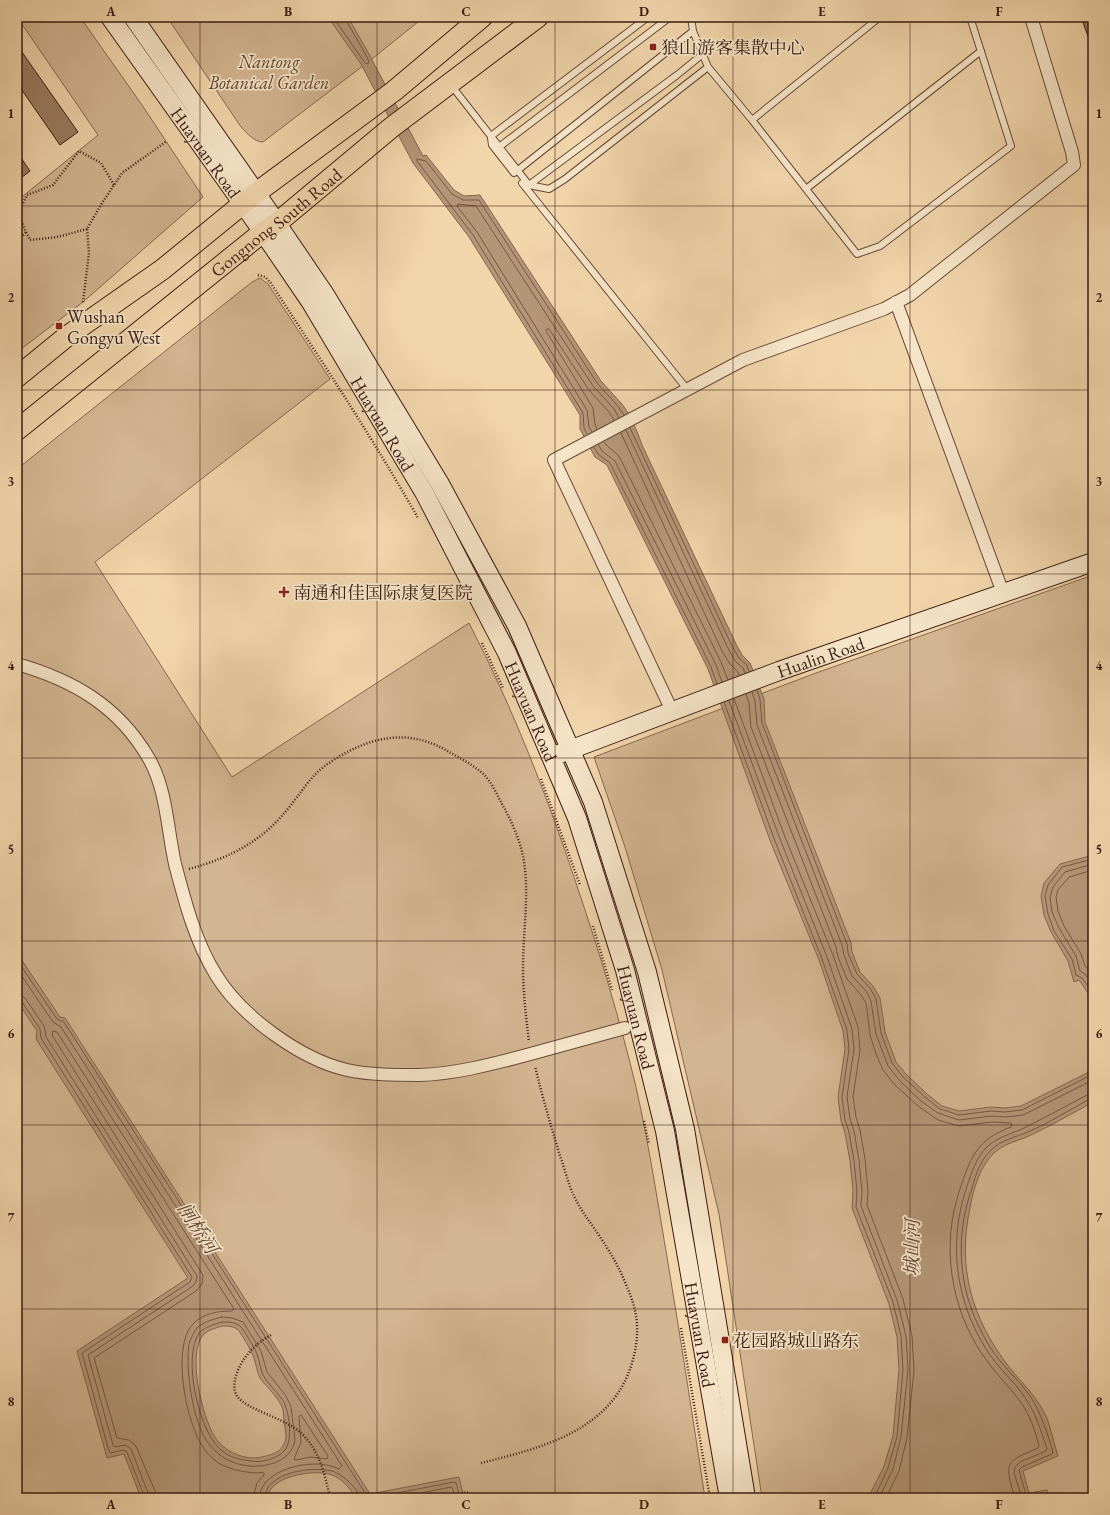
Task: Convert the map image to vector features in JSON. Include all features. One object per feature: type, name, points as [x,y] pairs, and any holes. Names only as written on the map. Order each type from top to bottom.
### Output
[{"type":"main road","name":"Huayuan Road","points":[[110,17],[270,228],[324,293],[440,484],[517,626],[593,802],[647,972],[685,1129],[746,1498]]},
{"type":"main road","name":"Huayuan Road","points":[[133,17],[249,199]]},
{"type":"main road","name":"Gongnong South Road","points":[[17,377],[66,337],[163,269],[249,199],[394,91],[482,17]]},
{"type":"main road","name":"Gongnong South Road","points":[[17,430],[270,228],[399,122],[538,17]]},
{"type":"main road","name":"Huayuan Road","points":[[270,228],[310,301],[425,494],[507,653],[577,818],[626,970],[665,1131],[729,1498]]},
{"type":"main road","name":"Hualin Road","points":[[551,757],[779,671],[1093,562]]},
{"type":"street","points":[[672,711],[554,460],[743,360],[884,309],[910,295],[1074,165],[1072,152],[1031,17]]},
{"type":"street","points":[[896,302],[1003,593]]},
{"type":"street","points":[[17,664],[57,677],[88,694],[118,719],[132,734],[149,758],[165,803],[169,834],[177,872],[195,932],[214,972],[223,986],[247,1012],[276,1036],[309,1055],[347,1070],[377,1074],[420,1075],[462,1070],[625,1028]]},
{"type":"lane","points":[[491,136],[648,17]]},
{"type":"lane","points":[[499,147],[670,17]]},
{"type":"lane","points":[[691,17],[693,31],[708,67],[752,120],[857,254],[880,246],[1011,146],[970,17]]},
{"type":"lane","points":[[752,120],[880,17]]},
{"type":"lane","points":[[518,170],[693,31]]},
{"type":"lane","points":[[806,189],[981,51]]},
{"type":"lane","points":[[529,185],[677,75],[702,54]]},
{"type":"lane","points":[[449,83],[529,185],[549,189],[565,179],[708,67]]},
{"type":"lane","points":[[491,136],[492,145],[688,389]]},
{"type":"path","points":[[83,302],[89,253],[87,229],[122,173],[167,141]]},
{"type":"path","points":[[87,229],[57,237],[30,240],[18,213],[26,195],[53,184],[79,151],[101,163],[114,185]]},
{"type":"path","points":[[17,242],[26,232]]},
{"type":"path","points":[[258,275],[265,276],[270,282],[351,408],[421,525]]},
{"type":"path","points":[[481,641],[504,691]]},
{"type":"path","points":[[177,872],[214,862],[248,846],[268,832],[277,823],[319,770],[355,748],[378,740],[403,737],[416,738],[442,748],[482,773],[492,785],[508,815],[519,842],[525,865],[526,897],[523,966],[525,1003],[532,1053],[547,1114],[574,1196],[582,1212],[600,1236],[617,1264],[628,1288],[638,1320],[635,1354],[625,1381],[612,1402],[594,1419],[582,1427],[554,1441],[514,1455],[481,1463]]},
{"type":"path","points":[[540,774],[580,887]]},
{"type":"path","points":[[592,923],[613,995]]},
{"type":"path","points":[[643,1116],[650,1147]]},
{"type":"path","points":[[680,1320],[710,1498]]},
{"type":"path","points":[[271,1335],[250,1351],[239,1368],[234,1384],[236,1395],[248,1405],[279,1418],[301,1433],[310,1442],[316,1451],[324,1470],[330,1498]]},
{"type":"path","points":[[441,1498],[468,1492]]},
{"type":"green space","points":[[17,17],[80,17],[142,105],[203,197],[83,302],[17,352],[17,201],[98,135]]},
{"type":"green space","name":"Nantong Botanical Garden","points":[[167,17],[424,17],[372,59],[263,142],[260,142],[254,139],[241,127]]},
{"type":"green space","points":[[260,278],[268,284],[330,379],[95,562],[232,777],[469,623],[515,721],[542,787],[586,913],[623,1037],[636,1087],[653,1175],[678,1322],[705,1498],[17,1498],[17,469],[252,282]]},
{"type":"green space","points":[[1093,575],[1093,1498],[762,1498],[719,1214],[662,970],[625,847],[594,757],[816,673]]},
{"type":"water","name":"城山河","points":[[328,17],[348,17],[423,156],[426,155],[454,190],[464,196],[480,195],[601,381],[630,416],[642,445],[736,644],[742,655],[750,663],[764,699],[765,722],[851,943],[852,952],[860,972],[873,986],[880,998],[885,1032],[896,1062],[906,1074],[942,1106],[959,1111],[991,1107],[1005,1108],[1021,1106],[1093,1070],[1093,1102],[1039,1131],[1002,1147],[989,1158],[981,1171],[975,1186],[966,1230],[965,1251],[967,1272],[971,1292],[985,1330],[996,1349],[1035,1398],[1047,1418],[1058,1456],[1023,1471],[1029,1493],[1047,1490],[1049,1498],[868,1498],[884,1466],[893,1436],[899,1369],[897,1337],[889,1304],[852,1208],[853,1191],[850,1161],[845,1133],[841,1121],[838,1097],[845,1049],[843,1031],[819,960],[771,843],[708,669],[607,465],[595,457],[580,429],[580,415],[469,237],[413,163],[361,64]]},
{"type":"water","points":[[1093,855],[1093,1000],[1079,980],[1074,982],[1068,961],[1051,932],[1044,915],[1041,896],[1044,883],[1060,864]]},
{"type":"water","name":"闸桥河","points":[[17,953],[60,1017],[65,1018],[370,1494],[459,1477],[464,1498],[356,1498],[340,1479],[325,1473],[308,1473],[299,1474],[282,1480],[271,1489],[268,1498],[141,1498],[124,1454],[107,1458],[77,1351],[188,1278],[36,1039],[37,1031],[17,1001]],"holes":[[[222,1326],[230,1326],[239,1331],[253,1355],[260,1378],[276,1397],[281,1406],[286,1440],[277,1452],[256,1458],[249,1458],[236,1454],[224,1447],[215,1437],[210,1428],[205,1415],[198,1386],[196,1356],[198,1344],[203,1335],[212,1329]]]},
{"type":"building","points":[[1081,17],[1093,17],[1093,50]]},
{"type":"building","points":[[17,45],[78,132],[60,145],[17,83]]},
{"type":"building","points":[[17,152],[30,171],[17,181]]},
{"type":"place","name":"狼山游客集散中心","points":[[653,47]]},
{"type":"place","name":"Wushan Gongyu West","points":[[59,326]]},
{"type":"place","name":"南通和佳国际康复医院","points":[[284,592]]},
{"type":"place","name":"花园路城山路东","points":[[725,1340]]}]
